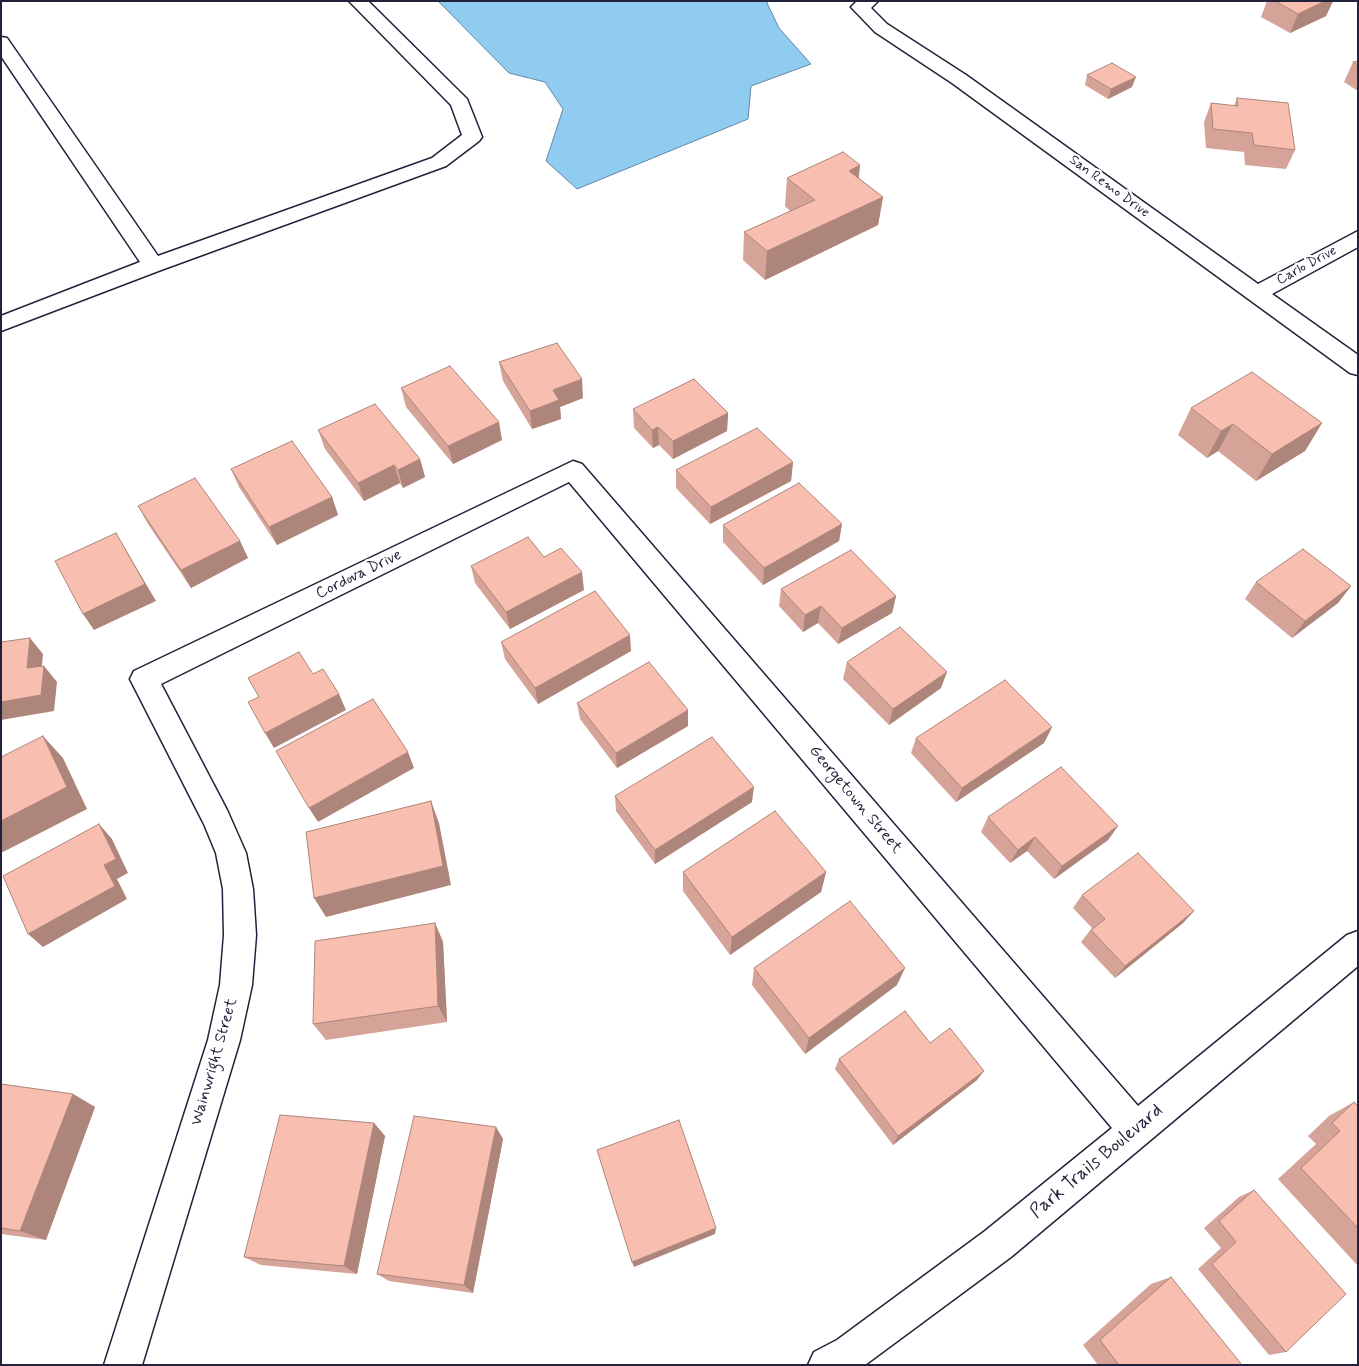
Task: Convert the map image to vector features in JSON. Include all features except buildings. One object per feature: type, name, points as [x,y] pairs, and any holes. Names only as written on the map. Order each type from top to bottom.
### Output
[{"type":"street","points":[[1,324],[153,265],[439,162],[472,137],[460,103],[358,1]]},
{"type":"street","name":"San Remo Drive","points":[[865,4],[881,28],[959,79],[1358,367]]},
{"type":"street","points":[[1,42],[153,265]]},
{"type":"street","name":"Carlo Drive","points":[[1256,294],[1358,238]]},
{"type":"street","name":"Cordova Drive","points":[[144,679],[573,470]]},
{"type":"street","name":"Georgetown Street","points":[[573,470],[1136,1130]]},
{"type":"street","name":"Wainwright Street","points":[[123,1365],[224,1040],[236,985],[240,934],[238,890],[231,853],[217,819],[144,679]]},
{"type":"street","name":"Park Trails Boulevard","points":[[827,1365],[850,1352],[982,1256],[1358,946]]},
{"type":"water","points":[[438,1],[768,1],[767,3],[779,28],[811,64],[751,86],[748,119],[577,189],[546,161],[563,109],[545,82],[509,73]]}]
